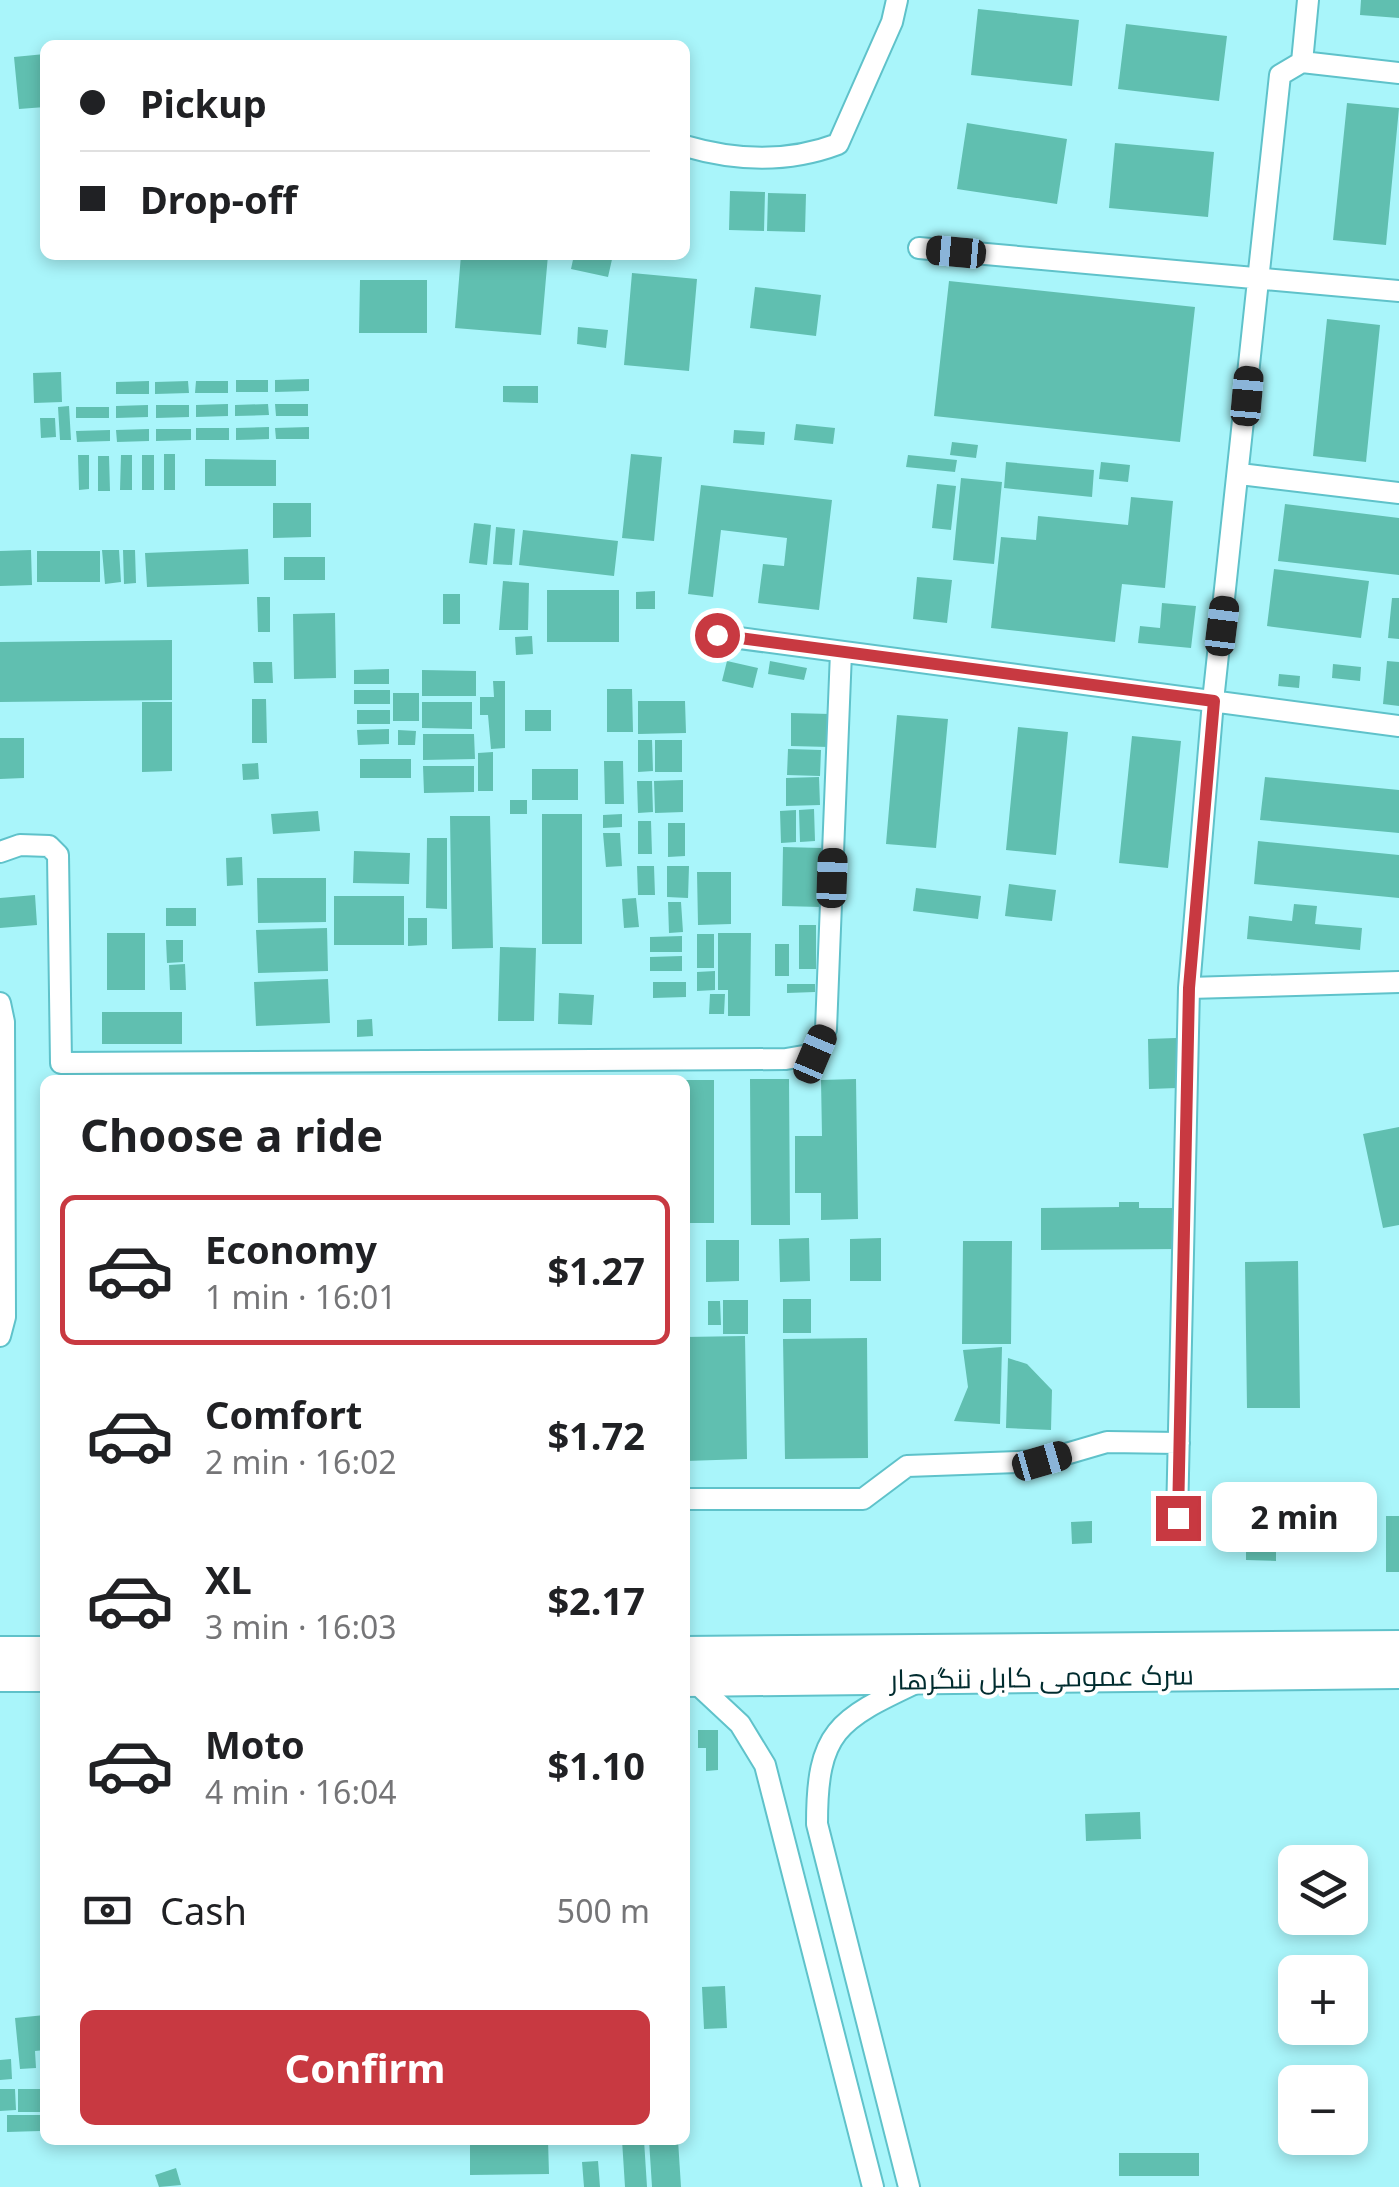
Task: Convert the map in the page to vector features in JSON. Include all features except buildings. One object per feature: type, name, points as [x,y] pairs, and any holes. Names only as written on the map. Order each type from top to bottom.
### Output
[{"type":"highway","points":[[690,1652],[1399,1646]]},
{"type":"highway","points":[[0,1652],[40,1652]]},
{"type":"highway","name":"سرک عمومی کابل ننگرهار","points":[[690,1682],[1399,1673]]},
{"type":"highway","points":[[0,1676],[40,1676]]},
{"type":"street","points":[[690,148],[724,158],[805,156],[838,144],[892,22],[897,0]]},
{"type":"street","points":[[1302,62],[1308,0]]},
{"type":"street","points":[[1178,1518],[1189,988],[1214,701],[1280,75],[1302,62],[1399,72]]},
{"type":"street","points":[[918,248],[1399,291]]},
{"type":"street","points":[[1240,474],[1399,493]]},
{"type":"street","points":[[717,635],[1399,726]]},
{"type":"street","points":[[0,852],[20,845],[49,846],[58,856],[60,1071],[766,1059],[815,1054],[826,1029],[841,652]]},
{"type":"street","points":[[1189,988],[1399,982]]},
{"type":"street","points":[[0,1003],[4,1022],[5,1239],[5,1318],[0,1336]]},
{"type":"street","points":[[690,1499],[863,1499],[907,1466],[1042,1461],[1107,1442],[1179,1443]]},
{"type":"street","points":[[909,2187],[817,1824],[817,1770],[835,1732],[870,1704],[928,1678]]},
{"type":"street","points":[[690,1682],[740,1724],[765,1765],[873,2187]]},
{"type":"route","points":[[717,635],[1214,701],[1189,988],[1178,1518]]}]
